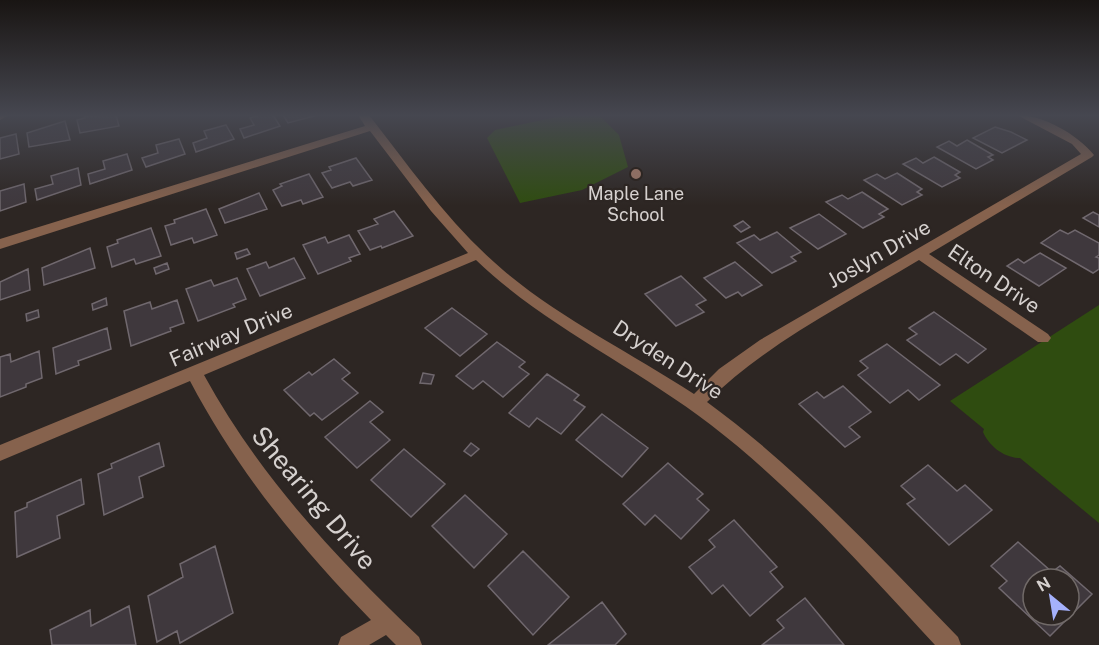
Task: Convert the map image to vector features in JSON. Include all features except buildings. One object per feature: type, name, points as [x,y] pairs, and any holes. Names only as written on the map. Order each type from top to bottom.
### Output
[{"type":"street","points":[[0,244],[296,145]]},
{"type":"street","name":"Dryden Drive","points":[[387,145],[440,213],[478,254],[545,310],[695,403],[777,469],[816,505],[950,645]]},
{"type":"street","name":"Joslyn Drive","points":[[695,403],[725,374],[765,344],[1085,159],[1086,151],[1079,145]]},
{"type":"street","name":"Fairway Drive","points":[[0,453],[478,254]]},
{"type":"street","name":"Elton Drive","points":[[921,255],[1043,338]]},
{"type":"street","name":"Shearing Drive","points":[[194,373],[231,441],[277,504],[320,554],[411,645]]},
{"type":"street","points":[[349,645],[388,622]]},
{"type":"green space","points":[[491,145],[622,145],[628,167],[582,190],[520,203]]},
{"type":"green space","points":[[1099,305],[1099,523],[1020,458],[1008,456],[993,446],[983,432],[984,429],[950,401]]},
{"type":"place","name":"Maple Lane School","points":[[636,174]]}]
